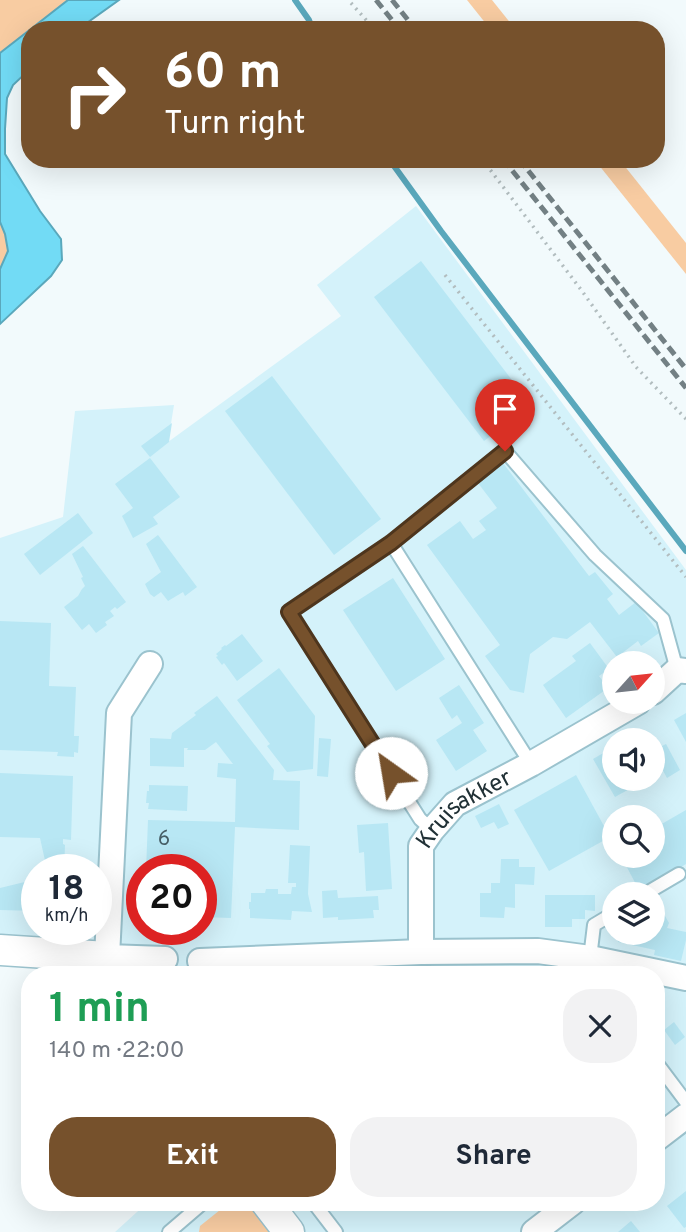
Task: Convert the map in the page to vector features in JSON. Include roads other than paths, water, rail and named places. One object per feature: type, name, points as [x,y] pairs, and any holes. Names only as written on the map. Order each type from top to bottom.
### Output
[{"type":"street","points":[[109,966],[119,713],[150,664]]},
{"type":"street","points":[[665,683],[682,670]]},
{"type":"street","name":"Kruisakker","points":[[425,963],[421,846],[432,830],[455,804],[617,714]]},
{"type":"street","points":[[0,950],[109,966],[165,959]]},
{"type":"street","points":[[200,961],[425,963],[538,951],[600,965]]},
{"type":"street","points":[[665,975],[686,978]]},
{"type":"street","points":[[665,1132],[686,1116]]},
{"type":"street","points":[[273,1211],[289,1232]]},
{"type":"street","points":[[534,1232],[561,1211]]},
{"type":"lane","points":[[432,830],[420,820],[289,612],[391,543],[505,451],[595,555],[663,619],[682,670]]},
{"type":"lane","points":[[391,543],[531,764]]},
{"type":"lane","points":[[665,882],[678,874]]},
{"type":"lane","points":[[600,965],[594,925],[602,920]]},
{"type":"lane","points":[[665,1074],[686,1102]]},
{"type":"lane","points":[[169,1232],[194,1211]]},
{"type":"lane","points":[[320,1211],[336,1232]]},
{"type":"water","points":[[68,0],[119,0],[90,21],[41,21]]},
{"type":"water","points":[[21,37],[21,77],[13,85],[7,98],[5,154],[40,211],[61,239],[62,260],[51,276],[0,324],[0,269],[8,251],[0,222],[0,53]]},
{"type":"waterway","points":[[295,0],[309,21]]},
{"type":"waterway","points":[[396,168],[686,551]]},
{"type":"railway","points":[[376,0],[393,21]]},
{"type":"railway","points":[[392,0],[409,21]]},
{"type":"railway","points":[[510,168],[686,388]]},
{"type":"railway","points":[[526,168],[686,369]]}]
